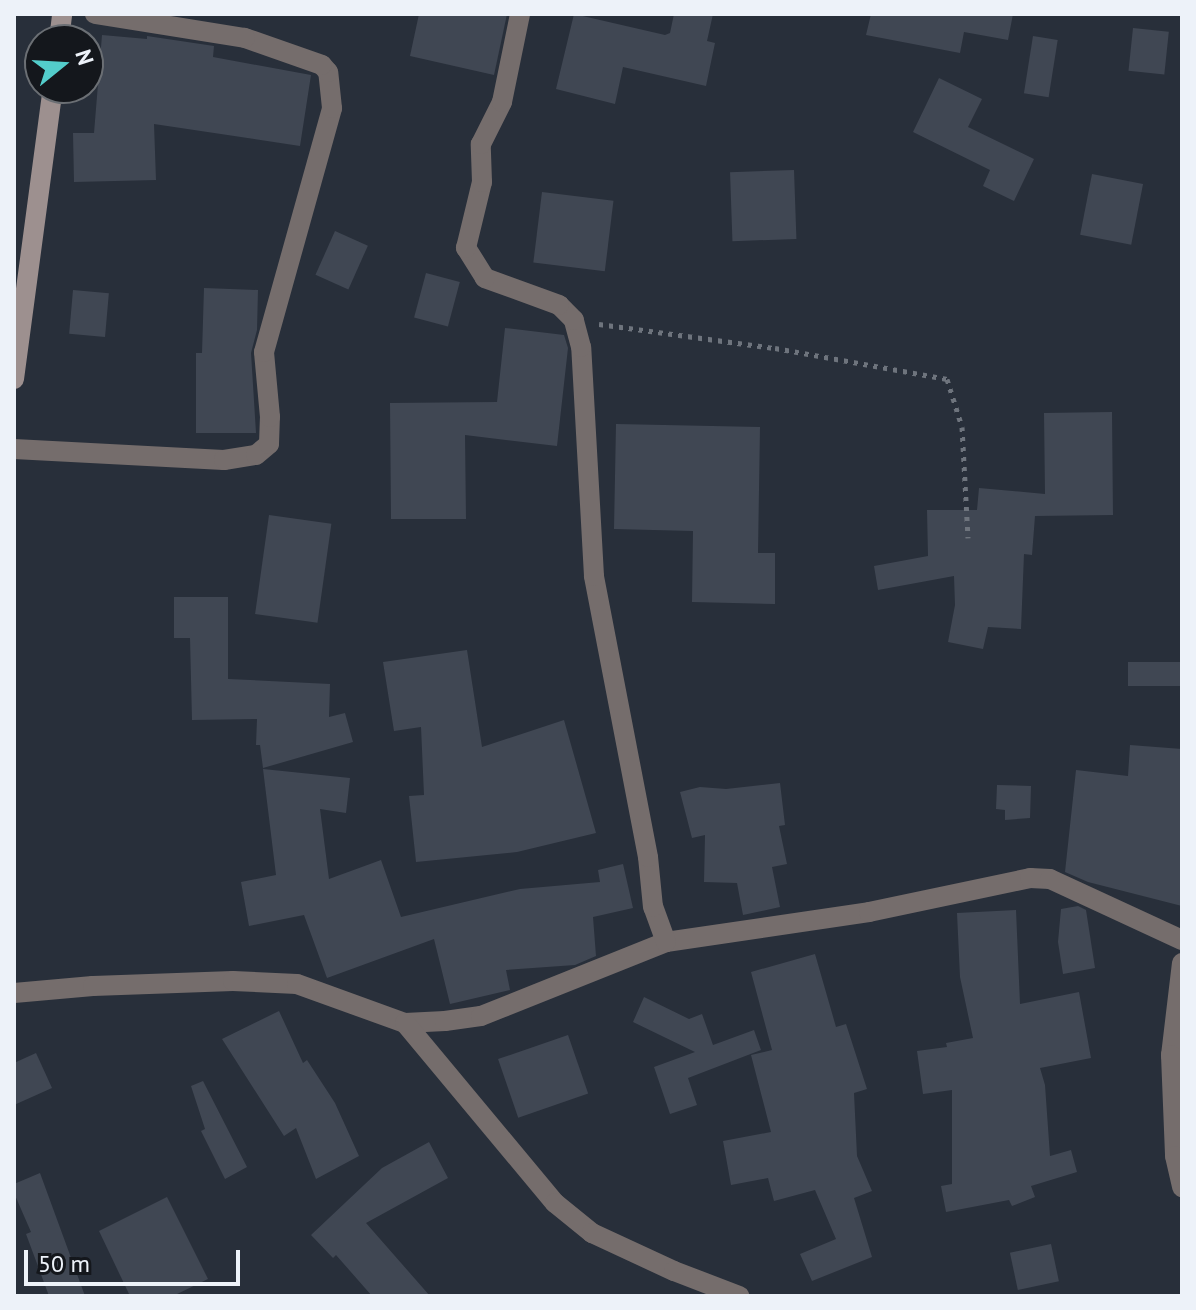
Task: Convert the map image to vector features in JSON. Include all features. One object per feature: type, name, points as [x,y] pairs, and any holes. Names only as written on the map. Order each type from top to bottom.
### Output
[{"type":"main road","points":[[14,379],[51,104]]},
{"type":"street","points":[[14,449],[224,460],[256,455],[269,444],[264,352],[332,108],[328,72],[322,65],[245,38],[95,14]]},
{"type":"street","points":[[520,14],[502,102],[481,144],[482,182],[466,248],[485,278],[559,305],[574,320],[581,347],[596,591],[648,857],[653,907],[666,942]]},
{"type":"street","points":[[14,993],[93,986],[233,981],[297,984],[405,1023],[481,1016],[666,942],[869,912],[1030,878],[1050,879],[1182,940]]},
{"type":"street","points":[[1182,963],[1171,1055],[1175,1156],[1182,1187]]},
{"type":"street","points":[[405,1023],[555,1203],[592,1233],[674,1271],[739,1296]]},
{"type":"path","points":[[574,320],[775,348],[947,379],[962,427],[968,538]]},
{"type":"building","points":[[419,14],[507,14],[494,75],[410,56]]},
{"type":"building","points":[[574,14],[665,35],[670,33],[674,14],[713,14],[707,41],[715,43],[706,86],[623,67],[615,104],[556,89]]},
{"type":"building","points":[[871,14],[1013,14],[1008,40],[964,32],[960,53],[866,35]]},
{"type":"building","points":[[1133,28],[1169,32],[1164,75],[1129,71]]},
{"type":"building","points":[[104,35],[147,39],[147,36],[214,46],[213,57],[311,75],[300,146],[154,124],[156,180],[74,182],[73,133],[94,133],[96,104],[104,104]]},
{"type":"building","points":[[1033,36],[1058,40],[1049,97],[1024,93]]},
{"type":"building","points":[[939,78],[982,99],[968,127],[1034,159],[1014,201],[983,186],[990,170],[913,132]]},
{"type":"building","points":[[794,170],[796,239],[732,241],[730,172]]},
{"type":"building","points":[[1092,174],[1143,184],[1131,245],[1080,235]]},
{"type":"building","points":[[542,192],[613,201],[605,271],[533,262]]},
{"type":"building","points":[[335,231],[368,246],[348,289],[315,275]]},
{"type":"building","points":[[426,273],[460,282],[448,326],[414,317]]},
{"type":"building","points":[[204,288],[258,290],[257,330],[251,353],[256,433],[196,433],[196,353],[202,353]]},
{"type":"building","points":[[73,290],[109,293],[105,337],[69,334]]},
{"type":"building","points":[[505,328],[564,335],[568,348],[557,446],[465,435],[466,519],[391,519],[390,403],[497,402]]},
{"type":"building","points":[[1112,412],[1113,515],[1035,516],[1032,555],[1024,554],[1021,629],[988,627],[983,649],[948,642],[955,605],[954,576],[878,590],[874,566],[928,556],[927,510],[977,510],[979,488],[1045,494],[1044,413]]},
{"type":"building","points":[[616,424],[760,427],[758,553],[775,553],[775,604],[692,602],[693,531],[614,529]]},
{"type":"building","points":[[269,515],[331,524],[317,623],[255,614]]},
{"type":"building","points":[[174,597],[228,597],[228,679],[330,684],[329,717],[345,713],[353,742],[263,768],[260,745],[256,745],[257,719],[192,720],[190,638],[174,638]]},
{"type":"building","points":[[467,650],[482,747],[564,720],[596,833],[517,852],[416,862],[409,796],[424,795],[421,727],[394,731],[383,662]]},
{"type":"building","points":[[1128,662],[1182,662],[1182,686],[1128,686]]},
{"type":"building","points":[[1130,745],[1182,749],[1182,906],[1088,882],[1065,872],[1076,770],[1128,776]]},
{"type":"building","points":[[263,769],[350,778],[346,813],[320,809],[329,879],[381,860],[401,917],[520,889],[600,882],[598,870],[623,864],[633,908],[593,917],[596,956],[575,965],[506,970],[510,990],[450,1004],[434,939],[327,978],[304,915],[249,926],[241,882],[276,875]]},
{"type":"building","points":[[780,783],[785,825],[779,826],[787,864],[772,867],[780,907],[743,915],[737,883],[704,882],[705,835],[692,838],[680,792],[700,787],[726,789]]},
{"type":"building","points":[[997,785],[1031,786],[1030,818],[1005,820],[1005,810],[996,809]]},
{"type":"building","points":[[1078,906],[1086,910],[1095,968],[1063,974],[1058,942],[1061,909]]},
{"type":"building","points":[[1016,910],[1020,1004],[1079,992],[1091,1058],[1040,1068],[1045,1085],[1050,1156],[1071,1150],[1077,1172],[1031,1186],[1035,1197],[1012,1206],[1009,1200],[946,1212],[941,1186],[952,1184],[952,1090],[923,1094],[917,1051],[947,1047],[946,1043],[973,1038],[960,977],[957,913]]},
{"type":"building","points":[[815,954],[836,1027],[846,1024],[867,1089],[854,1093],[857,1156],[872,1191],[854,1198],[872,1257],[812,1281],[800,1254],[836,1239],[815,1190],[774,1201],[768,1178],[731,1185],[723,1141],[771,1132],[751,1055],[772,1050],[751,972]]},
{"type":"building","points":[[644,997],[689,1019],[702,1014],[713,1045],[754,1030],[761,1050],[688,1078],[697,1105],[670,1114],[654,1067],[695,1052],[633,1022]]},
{"type":"building","points":[[279,1011],[303,1063],[307,1060],[335,1103],[359,1156],[316,1179],[296,1128],[284,1136],[222,1039]]},
{"type":"building","points":[[568,1035],[588,1094],[518,1118],[498,1059]]},
{"type":"building","points":[[36,1053],[52,1088],[14,1105],[14,1063]]},
{"type":"building","points":[[203,1081],[247,1167],[225,1179],[201,1131],[205,1129],[191,1086]]},
{"type":"building","points":[[429,1142],[448,1178],[366,1223],[430,1296],[372,1296],[336,1255],[333,1258],[311,1235],[382,1168]]},
{"type":"building","points":[[40,1173],[85,1296],[49,1296],[26,1234],[31,1232],[14,1193],[14,1184]]},
{"type":"building","points":[[167,1197],[208,1279],[173,1296],[130,1296],[99,1231]]},
{"type":"building","points":[[1051,1244],[1059,1281],[1018,1290],[1010,1253]]}]
